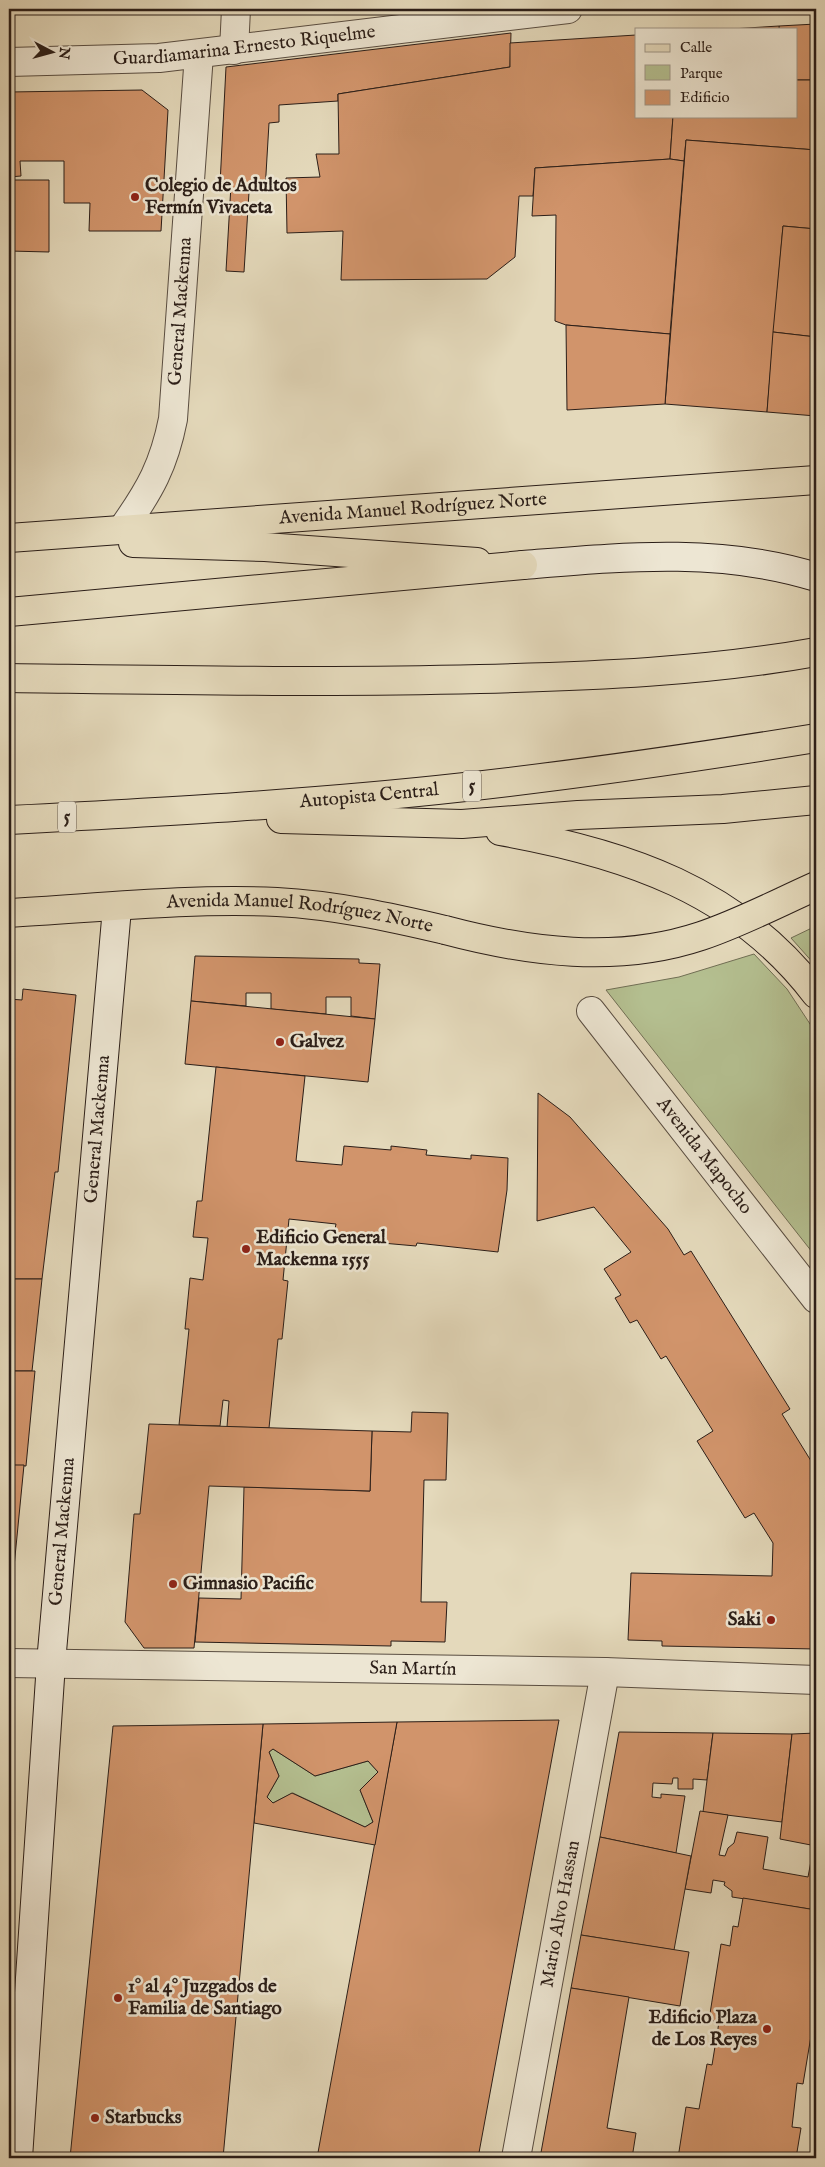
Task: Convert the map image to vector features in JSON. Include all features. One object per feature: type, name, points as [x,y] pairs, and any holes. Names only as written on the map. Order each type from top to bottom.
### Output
[{"type":"main road","name":"Avenida Manuel Rodríguez Norte","points":[[9,538],[123,528],[816,480]]},
{"type":"main road","points":[[9,538],[265,547],[523,565]]},
{"type":"main road","points":[[9,612],[523,565]]},
{"type":"main road","points":[[9,678],[378,682],[571,677],[644,674],[813,652]]},
{"type":"main road","name":"Autopista Central","points":[[9,820],[277,804],[463,787],[616,769],[816,738]]},
{"type":"main road","points":[[125,814],[462,824],[578,815],[723,810],[816,800]]},
{"type":"main road","points":[[462,824],[572,846],[654,871],[689,887],[722,906],[776,947],[816,994]]},
{"type":"main road","name":"Avenida Manuel Rodríguez Norte","points":[[9,913],[117,908],[188,902],[278,902],[381,915],[492,942],[534,950],[586,953],[626,951],[666,945],[700,936],[816,886]]},
{"type":"street","points":[[234,50],[236,9]]},
{"type":"street","name":"Guardiamarina Ernesto Riquelme","points":[[9,62],[151,58],[199,54],[568,9]]},
{"type":"street","name":"General Mackenna","points":[[123,528],[142,500],[165,457],[174,419],[199,54]]},
{"type":"street","points":[[523,565],[610,558],[683,556],[731,559],[807,574]]},
{"type":"street","name":"General Mackenna","points":[[18,2158],[51,1663],[117,908]]},
{"type":"street","name":"Avenida Mapocho","points":[[591,1012],[816,1299]]},
{"type":"street","name":"San Martín","points":[[9,1663],[605,1672],[816,1680]]},
{"type":"street","name":"Mario Alvo Hassan","points":[[516,2158],[605,1672]]},
{"type":"green space","points":[[816,926],[816,966],[791,938]]},
{"type":"green space","points":[[754,954],[787,989],[816,1033],[816,1257],[606,990],[679,977]]},
{"type":"green space","points":[[273,1749],[315,1776],[368,1761],[378,1772],[360,1790],[373,1822],[365,1827],[293,1793],[273,1803],[267,1797],[279,1776],[269,1752]]},
{"type":"building","points":[[816,24],[816,80],[798,80],[798,28],[779,28],[779,26]]},
{"type":"building","points":[[779,26],[779,28],[747,28]]},
{"type":"building","points":[[511,33],[510,67],[338,94],[338,101],[279,105],[279,122],[269,123],[265,191],[249,192],[244,272],[226,271],[231,185],[220,184],[226,67]]},
{"type":"building","points":[[635,35],[635,118],[673,118],[670,159],[535,168],[533,196],[519,196],[515,257],[487,279],[341,280],[343,231],[287,233],[286,178],[320,177],[316,154],[339,154],[338,94],[510,67],[510,43]]},
{"type":"building","points":[[798,80],[816,80],[816,150],[686,140],[684,161],[670,159],[673,118],[798,118]]},
{"type":"building","points":[[142,90],[168,110],[161,231],[89,231],[90,203],[64,203],[64,161],[20,161],[21,176],[9,177],[9,92]]},
{"type":"building","points":[[686,140],[816,150],[816,229],[783,226],[767,412],[665,404]]},
{"type":"building","points":[[670,159],[684,161],[670,334],[566,325],[555,321],[556,215],[532,216],[535,168]]},
{"type":"building","points":[[9,180],[49,180],[49,252],[9,251]]},
{"type":"building","points":[[783,226],[816,229],[816,337],[773,332]]},
{"type":"building","points":[[566,325],[670,334],[665,404],[567,410]]},
{"type":"building","points":[[773,332],[816,337],[816,416],[767,412]]},
{"type":"building","points":[[195,956],[359,959],[359,963],[380,964],[375,1019],[351,1016],[351,997],[326,997],[326,1014],[271,1009],[271,993],[246,993],[246,1006],[191,1001]]},
{"type":"building","points":[[23,989],[76,995],[58,1172],[55,1172],[42,1279],[9,1279],[9,999],[22,1000]]},
{"type":"building","name":"Galvez","points":[[191,1001],[375,1019],[368,1082],[185,1064]]},
{"type":"building","name":"Edificio General Mackenna 1555","points":[[216,1067],[305,1076],[296,1161],[342,1165],[344,1146],[391,1150],[391,1146],[427,1150],[426,1155],[471,1159],[471,1155],[508,1158],[507,1190],[498,1252],[417,1243],[416,1246],[382,1243],[383,1239],[334,1234],[336,1224],[289,1219],[283,1280],[288,1281],[282,1339],[278,1339],[269,1428],[227,1427],[229,1401],[223,1400],[220,1426],[179,1425],[189,1329],[185,1329],[190,1278],[203,1280],[208,1238],[193,1237],[197,1201],[202,1201]]},
{"type":"building","points":[[538,1093],[570,1117],[668,1229],[684,1255],[691,1251],[790,1409],[782,1414],[816,1469],[816,1649],[662,1646],[662,1641],[628,1640],[631,1573],[772,1576],[773,1543],[754,1513],[745,1518],[697,1441],[713,1431],[666,1356],[661,1359],[637,1320],[630,1323],[615,1298],[621,1295],[604,1269],[631,1252],[594,1207],[537,1221]]},
{"type":"building","points":[[9,1279],[42,1279],[32,1371],[9,1371]]},
{"type":"building","points":[[9,1371],[35,1371],[26,1466],[9,1465]]},
{"type":"building","points":[[412,1412],[448,1413],[446,1480],[424,1480],[421,1602],[447,1602],[445,1642],[391,1641],[391,1646],[195,1642],[199,1598],[241,1599],[244,1487],[370,1491],[372,1431],[411,1432]]},
{"type":"building","points":[[149,1424],[372,1431],[370,1491],[209,1486],[194,1648],[144,1648],[125,1622],[134,1514],[140,1514]]},
{"type":"building","points":[[9,1465],[24,1465],[9,1618]]},
{"type":"building","points":[[559,1720],[478,2158],[317,2158],[397,1722]]},
{"type":"building","points":[[397,1722],[375,1845],[254,1823],[263,1724]],"holes":[[[273,1749],[315,1776],[368,1761],[378,1772],[360,1790],[373,1822],[365,1827],[292,1793],[273,1803],[267,1797],[279,1776],[269,1752]]]},
{"type":"building","points":[[263,1724],[223,2158],[70,2158],[113,1726]]},
{"type":"building","points":[[619,1732],[713,1733],[707,1780],[693,1779],[693,1789],[678,1789],[678,1778],[673,1778],[672,1784],[653,1783],[652,1797],[661,1798],[661,1794],[685,1796],[676,1853],[600,1837]]},
{"type":"building","points":[[713,1733],[792,1734],[782,1822],[703,1812]]},
{"type":"building","points":[[816,1733],[816,1846],[780,1839],[792,1734]]},
{"type":"building","points":[[700,1811],[728,1815],[719,1855],[725,1856],[728,1848],[734,1843],[737,1832],[768,1837],[763,1869],[808,1877],[814,1845],[816,1846],[816,1910],[732,1897],[732,1891],[724,1885],[725,1882],[713,1880],[711,1893],[685,1889]]},
{"type":"building","points":[[600,1837],[691,1856],[674,1950],[581,1935]]},
{"type":"building","name":"Edificio Plaza de Los Reyes","points":[[743,1898],[816,1910],[816,2037],[811,2036],[803,2084],[797,2083],[792,2127],[801,2128],[796,2158],[678,2158],[686,2107],[699,2109],[707,2064],[712,2065],[719,2022],[709,2020],[721,1944],[730,1946],[733,1926],[738,1927]]},
{"type":"building","points":[[581,1935],[689,1952],[680,2006],[571,1988]]},
{"type":"building","points":[[571,1988],[629,1997],[607,2128],[636,2133],[632,2158],[540,2158]]},
{"type":"place","name":"Colegio de Adultos Fermín Vivaceta","points":[[135,197]]},
{"type":"place","name":"Galvez","points":[[280,1042]]},
{"type":"place","name":"Edificio General Mackenna 1555","points":[[246,1249]]},
{"type":"place","name":"Gimnasio Pacific","points":[[173,1584]]},
{"type":"place","name":"Saki","points":[[771,1620]]},
{"type":"place","name":"1° al 4° Juzgados de Familia de Santiago","points":[[118,1998]]},
{"type":"place","name":"Edificio Plaza de Los Reyes","points":[[767,2029]]},
{"type":"place","name":"Starbucks","points":[[95,2118]]}]
